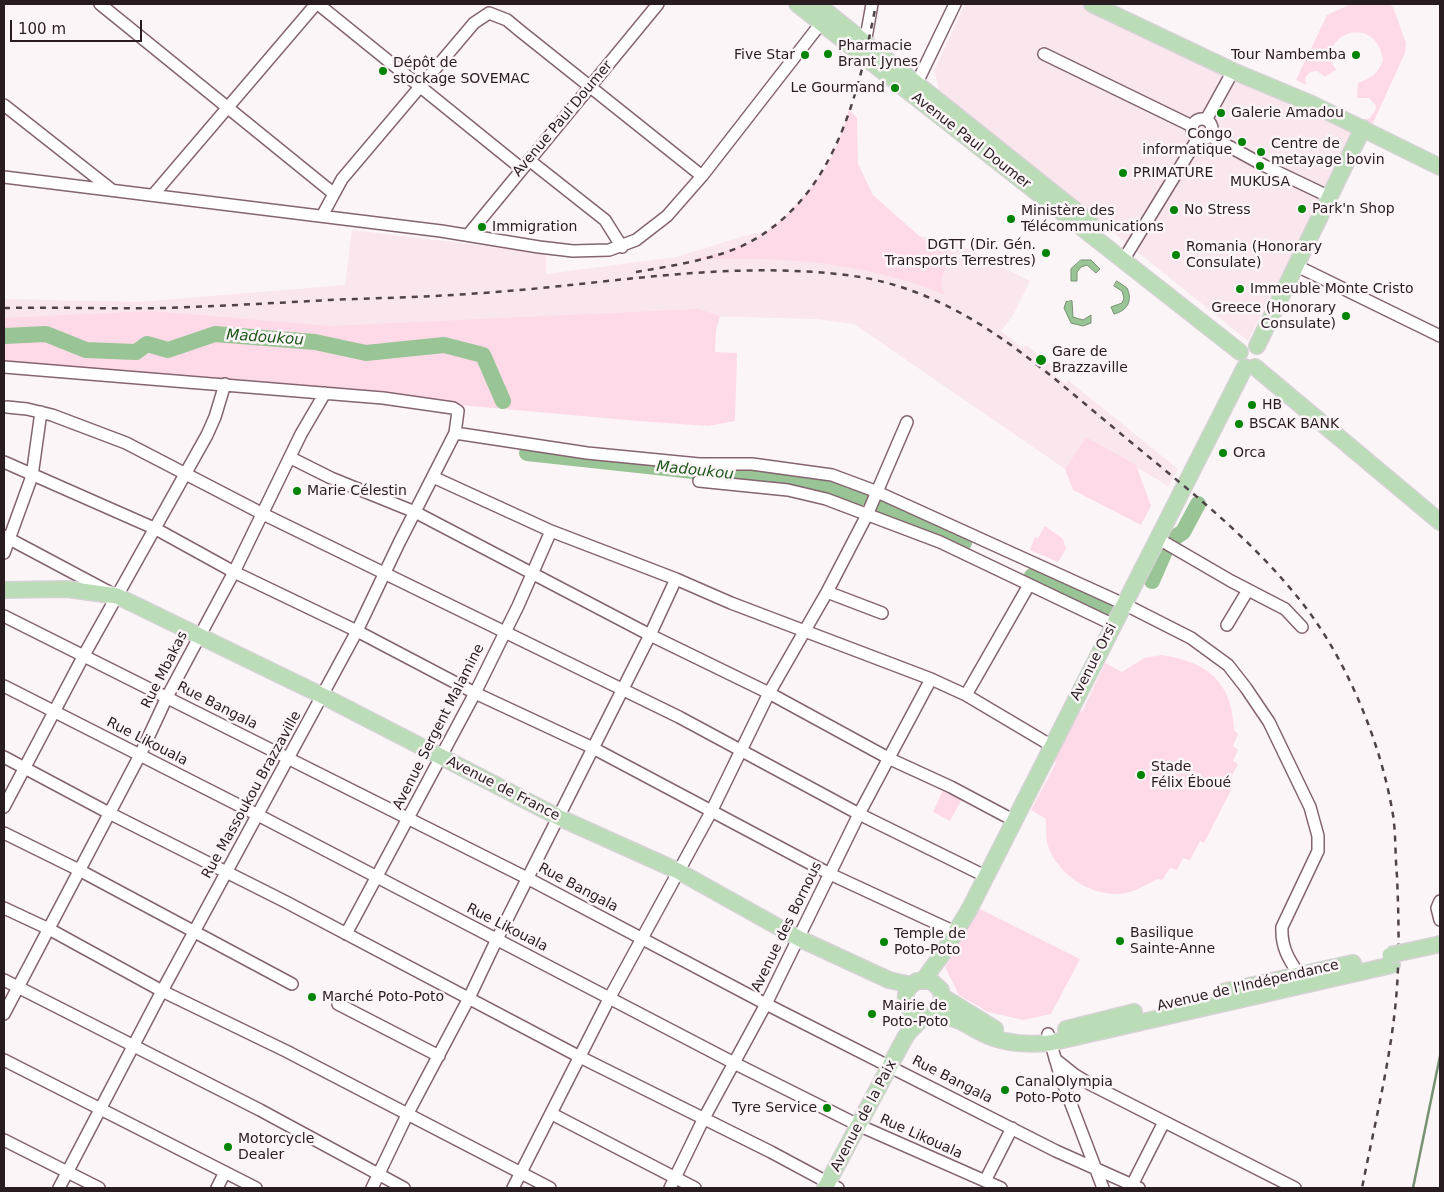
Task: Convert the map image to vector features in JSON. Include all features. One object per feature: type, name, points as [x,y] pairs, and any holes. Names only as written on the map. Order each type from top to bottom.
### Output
[{"type":"main road","name":"Avenue Paul Doumer","points":[[797,4],[823,13],[914,89],[1040,189],[1248,348]]},
{"type":"main road","points":[[1092,4],[1233,71],[1364,128],[1440,167]]},
{"type":"main road","points":[[1364,128],[1297,266],[1241,363],[1254,365],[1440,508]]},
{"type":"main road","name":"Avenue Paul Doumer","points":[[1040,189],[1248,348]]},
{"type":"main road","points":[[1248,348],[1262,352],[1254,365]]},
{"type":"main road","points":[[1254,365],[1440,522]]},
{"type":"main road","name":"Avenue Orsi","points":[[902,1043],[921,991],[986,876],[1157,538],[1254,365]]},
{"type":"main road","name":"Avenue de France","points":[[4,590],[67,589],[116,596],[323,696],[558,817],[678,871],[798,938],[889,980],[921,991]]},
{"type":"main road","name":"Avenue de l'Indépendance","points":[[921,991],[1004,1033],[1053,1038],[1434,950]]},
{"type":"main road","name":"Avenue de l'Indépendance","points":[[927,1016],[956,1019],[984,1035],[1003,1041],[1034,1045],[1053,1038],[1299,974],[1391,960]]},
{"type":"main road","points":[[921,991],[916,1015],[927,1016]]},
{"type":"main road","points":[[902,1043],[908,1033],[927,1016],[938,1011],[921,991]]},
{"type":"main road","name":"Avenue de la Paix","points":[[831,1187],[858,1125],[902,1043]]},
{"type":"street","points":[[100,4],[333,193]]},
{"type":"street","points":[[153,195],[317,4],[526,165],[605,220],[622,246]]},
{"type":"street","points":[[864,48],[872,4]]},
{"type":"street","points":[[914,89],[955,4]]},
{"type":"street","name":"Avenue Paul Doumer","points":[[468,235],[592,86],[653,5]]},
{"type":"street","points":[[322,216],[333,193],[420,85],[478,18],[489,13],[507,20],[592,86],[702,176]]},
{"type":"street","points":[[4,177],[322,216],[573,250],[592,251],[622,246],[636,240],[667,216],[702,176],[823,13]]},
{"type":"street","points":[[1044,54],[1192,126]]},
{"type":"street","points":[[1206,120],[1233,71]]},
{"type":"street","points":[[4,105],[113,191]]},
{"type":"street","points":[[1206,120],[1197,120],[1192,126],[1193,134],[1203,139],[1210,136]]},
{"type":"street","points":[[1206,120],[1212,128],[1210,136]]},
{"type":"street","points":[[1210,136],[1265,166],[1330,197]]},
{"type":"street","points":[[1127,254],[1198,138]]},
{"type":"street","points":[[1297,266],[1440,336]]},
{"type":"street","points":[[4,368],[325,393]]},
{"type":"street","points":[[4,807],[116,596],[156,530],[186,473],[215,417],[225,384]]},
{"type":"street","name":"Rue Massoukou Brazzaville","points":[[58,1188],[226,872],[323,696],[455,434],[458,411],[453,408],[383,398],[325,393]]},
{"type":"street","name":"Rue Mbakas","points":[[4,1014],[140,755],[167,697],[234,572],[302,434],[325,393]]},
{"type":"street","points":[[8,407],[41,412],[106,434],[186,473],[263,514],[386,572],[678,717],[859,814],[986,876]]},
{"type":"street","points":[[4,553],[7,537],[32,476],[41,412]]},
{"type":"street","points":[[513,1188],[610,998],[711,812],[739,751],[769,693],[827,592],[867,514],[875,491],[906,422]]},
{"type":"street","points":[[455,434],[596,454],[699,464],[752,464],[832,475],[875,491],[1124,604],[1191,638],[1228,665],[1269,722],[1310,807],[1318,836],[1318,851],[1282,927],[1281,940],[1290,961],[1299,974]]},
{"type":"street","points":[[291,458],[330,478],[415,512],[531,573],[584,598],[650,635],[769,693],[890,759],[951,787],[1013,820]]},
{"type":"street","points":[[4,462],[156,530],[234,572],[357,631],[474,693],[592,748],[830,874],[955,932]]},
{"type":"street","points":[[433,477],[551,531],[676,578],[731,603],[931,679],[966,695],[1052,746]]},
{"type":"street","points":[[698,481],[788,490],[826,499],[940,542],[1114,625]]},
{"type":"street","name":"Avenue Sergent Malamine","points":[[346,934],[441,758],[505,631],[551,531]]},
{"type":"street","points":[[7,537],[116,596]]},
{"type":"street","points":[[1157,538],[1248,590],[1285,608],[1302,627]]},
{"type":"street","points":[[372,1188],[407,1115],[469,998],[497,938],[650,635],[676,578]]},
{"type":"street","points":[[966,695],[1029,585]]},
{"type":"street","points":[[1227,625],[1248,590]]},
{"type":"street","points":[[827,592],[882,614]]},
{"type":"street","name":"Rue Bangala","points":[[4,616],[288,760],[527,878],[766,1004],[1012,1128],[1135,1187]]},
{"type":"street","name":"Avenue des Bornous","points":[[673,1184],[703,1120],[766,1004],[859,814],[931,679]]},
{"type":"street","name":"Rue Likouala","points":[[4,686],[497,938],[734,1063],[858,1125],[1001,1188]]},
{"type":"street","points":[[4,757],[831,1187]]},
{"type":"street","points":[[4,833],[79,870],[292,984]]},
{"type":"street","points":[[1440,901],[1437,908],[1440,920]]},
{"type":"street","points":[[4,908],[49,929],[162,991],[286,1051],[550,1188]]},
{"type":"street","points":[[4,980],[260,1110],[404,1188]]},
{"type":"street","points":[[338,1004],[439,1056]]},
{"type":"street","points":[[1053,1038],[1064,1084],[1103,1188]]},
{"type":"street","points":[[4,1060],[256,1188]]},
{"type":"street","points":[[1059,1061],[1090,1084],[1281,1185],[1295,1188]]},
{"type":"street","points":[[552,1114],[673,1184],[694,1188]]},
{"type":"street","points":[[1135,1187],[1164,1122]]},
{"type":"street","points":[[985,1181],[1012,1128]]},
{"type":"street","points":[[4,1140],[67,1174],[99,1188]]},
{"type":"street","points":[[217,1188],[225,1172]]},
{"type":"shaded area","points":[[965,4],[1089,4],[1354,132],[1248,341],[940,93],[934,71]]},
{"type":"shaded area","points":[[1351,4],[1389,4],[1393,7],[1406,43],[1405,53],[1372,125],[1364,120],[1370,118],[1376,106],[1369,98],[1357,98],[1358,83],[1374,75],[1383,60],[1378,45],[1370,36],[1359,32],[1339,39],[1333,47],[1331,58],[1336,70],[1325,77],[1317,71],[1310,72],[1305,78],[1306,85],[1296,80],[1327,15]]},
{"type":"shaded area","points":[[849,110],[857,118],[858,164],[873,195],[927,243],[952,253],[942,280],[943,291],[946,295],[883,275],[820,263],[756,259],[689,260],[719,253],[748,243],[771,228],[796,206],[826,168],[837,145]]},
{"type":"shaded area","points":[[829,220],[954,242],[1030,281],[1012,317],[1001,331],[1023,348],[1026,345],[1056,369],[1053,374],[1066,384],[1068,380],[1178,469],[1168,486],[1086,437],[1065,469],[854,324],[816,319],[701,316],[406,333],[4,323],[4,299],[138,302],[345,285],[352,230],[546,253],[546,274],[676,257],[751,234]]},
{"type":"shaded area","points":[[1081,260],[1091,260],[1100,269],[1096,273],[1087,265],[1081,267],[1077,272],[1077,281],[1071,281],[1071,269]]},
{"type":"shaded area","points":[[1117,281],[1127,288],[1129,301],[1125,308],[1119,313],[1114,314],[1111,307],[1122,303],[1124,298],[1122,291],[1114,286]]},
{"type":"shaded area","points":[[1072,301],[1073,317],[1083,320],[1091,315],[1091,323],[1083,326],[1071,323],[1064,308],[1066,302]]},
{"type":"shaded area","points":[[699,309],[720,316],[716,330],[715,352],[737,353],[735,421],[708,426],[638,421],[225,384],[4,367],[4,318],[151,311],[330,326]]},
{"type":"shaded area","points":[[1086,437],[1136,465],[1151,506],[1141,525],[1073,490],[1065,469]]},
{"type":"shaded area","points":[[1045,526],[1063,539],[1066,549],[1058,562],[1030,550],[1035,537],[1038,538]]},
{"type":"shaded area","name":"Stade Félix Éboué","points":[[1162,655],[1178,658],[1204,669],[1222,687],[1232,713],[1234,730],[1238,734],[1233,746],[1238,750],[1233,761],[1238,764],[1227,785],[1232,788],[1204,843],[1200,841],[1190,860],[1183,858],[1177,870],[1170,868],[1162,880],[1157,879],[1133,891],[1120,894],[1093,890],[1080,884],[1059,866],[1047,842],[1046,819],[1031,810],[1056,763],[1051,760],[1076,710],[1082,712],[1105,663],[1122,672],[1144,658]]},
{"type":"shaded area","points":[[944,788],[962,799],[950,821],[933,812]]},
{"type":"shaded area","points":[[976,907],[1080,959],[1051,1014],[1023,1020],[988,1012],[959,995],[945,967]]},
{"type":"waterway","name":"Madoukou","points":[[4,336],[46,334],[86,350],[136,352],[147,344],[168,350],[215,334],[315,342],[366,353],[444,345],[483,355],[503,401]]},
{"type":"waterway","name":"Madoukou","points":[[527,453],[795,482],[862,497]]},
{"type":"waterway","name":"Madoukou","points":[[1171,540],[1183,532],[1198,504]]},
{"type":"waterway","name":"Madoukou","points":[[879,505],[964,543]]},
{"type":"waterway","name":"Madoukou","points":[[1152,581],[1165,551]]},
{"type":"waterway","name":"Madoukou","points":[[1032,576],[1105,608]]},
{"type":"waterway","points":[[1413,1188],[1440,1056]]},
{"type":"railway","points":[[636,272],[694,261],[738,248],[779,222],[804,197],[823,169],[839,138],[851,106],[861,72],[876,4]]},
{"type":"railway","points":[[4,308],[167,308],[425,296],[528,289],[664,275],[755,270],[846,275],[885,282],[921,294],[955,310],[988,329],[1078,398],[1206,504],[1252,547],[1295,594],[1313,617],[1358,698],[1380,757],[1393,815],[1399,929],[1394,1018],[1384,1082],[1362,1188]]},
{"type":"place","name":"Pharmacie Brant Jynes","points":[[828,54]]},
{"type":"place","name":"Five Star","points":[[805,55]]},
{"type":"place","name":"Tour Nambemba","points":[[1356,55]]},
{"type":"place","name":"Dépôt de stockage SOVEMAC","points":[[383,71]]},
{"type":"place","name":"Le Gourmand","points":[[895,88]]},
{"type":"place","name":"Galerie Amadou","points":[[1221,113]]},
{"type":"place","name":"Congo informatique","points":[[1242,142]]},
{"type":"place","name":"Centre de metayage bovin","points":[[1261,152]]},
{"type":"place","name":"MUKUSA","points":[[1260,166]]},
{"type":"place","name":"PRIMATURE","points":[[1123,173]]},
{"type":"place","name":"Park'n Shop","points":[[1302,209]]},
{"type":"place","name":"No Stress","points":[[1174,210]]},
{"type":"place","name":"Ministère des Télécommunications","points":[[1011,219]]},
{"type":"place","name":"Immigration","points":[[482,227]]},
{"type":"place","name":"DGTT (Dir. Gén. Transports Terrestres)","points":[[1046,253]]},
{"type":"place","name":"Romania (Honorary Consulate)","points":[[1176,255]]},
{"type":"place","name":"Immeuble Monte Cristo","points":[[1240,289]]},
{"type":"place","name":"Greece (Honorary Consulate)","points":[[1346,316]]},
{"type":"place","name":"Gare de Brazzaville","points":[[1041,360]]},
{"type":"place","name":"HB","points":[[1252,405]]},
{"type":"place","name":"BSCAK BANK","points":[[1239,424]]},
{"type":"place","name":"Orca","points":[[1223,453]]},
{"type":"place","name":"Marie Célestin","points":[[297,491]]},
{"type":"place","name":"Stade Félix Éboué","points":[[1141,775]]},
{"type":"place","name":"Basilique Sainte-Anne","points":[[1120,941]]},
{"type":"place","name":"Temple de Poto-Poto","points":[[884,942]]},
{"type":"place","name":"Marché Poto-Poto","points":[[312,997]]},
{"type":"place","name":"Mairie de Poto-Poto","points":[[872,1014]]},
{"type":"place","name":"CanalOlympia Poto-Poto","points":[[1005,1090]]},
{"type":"place","name":"Tyre Service","points":[[827,1108]]},
{"type":"place","name":"Motorcycle Dealer","points":[[228,1147]]}]
